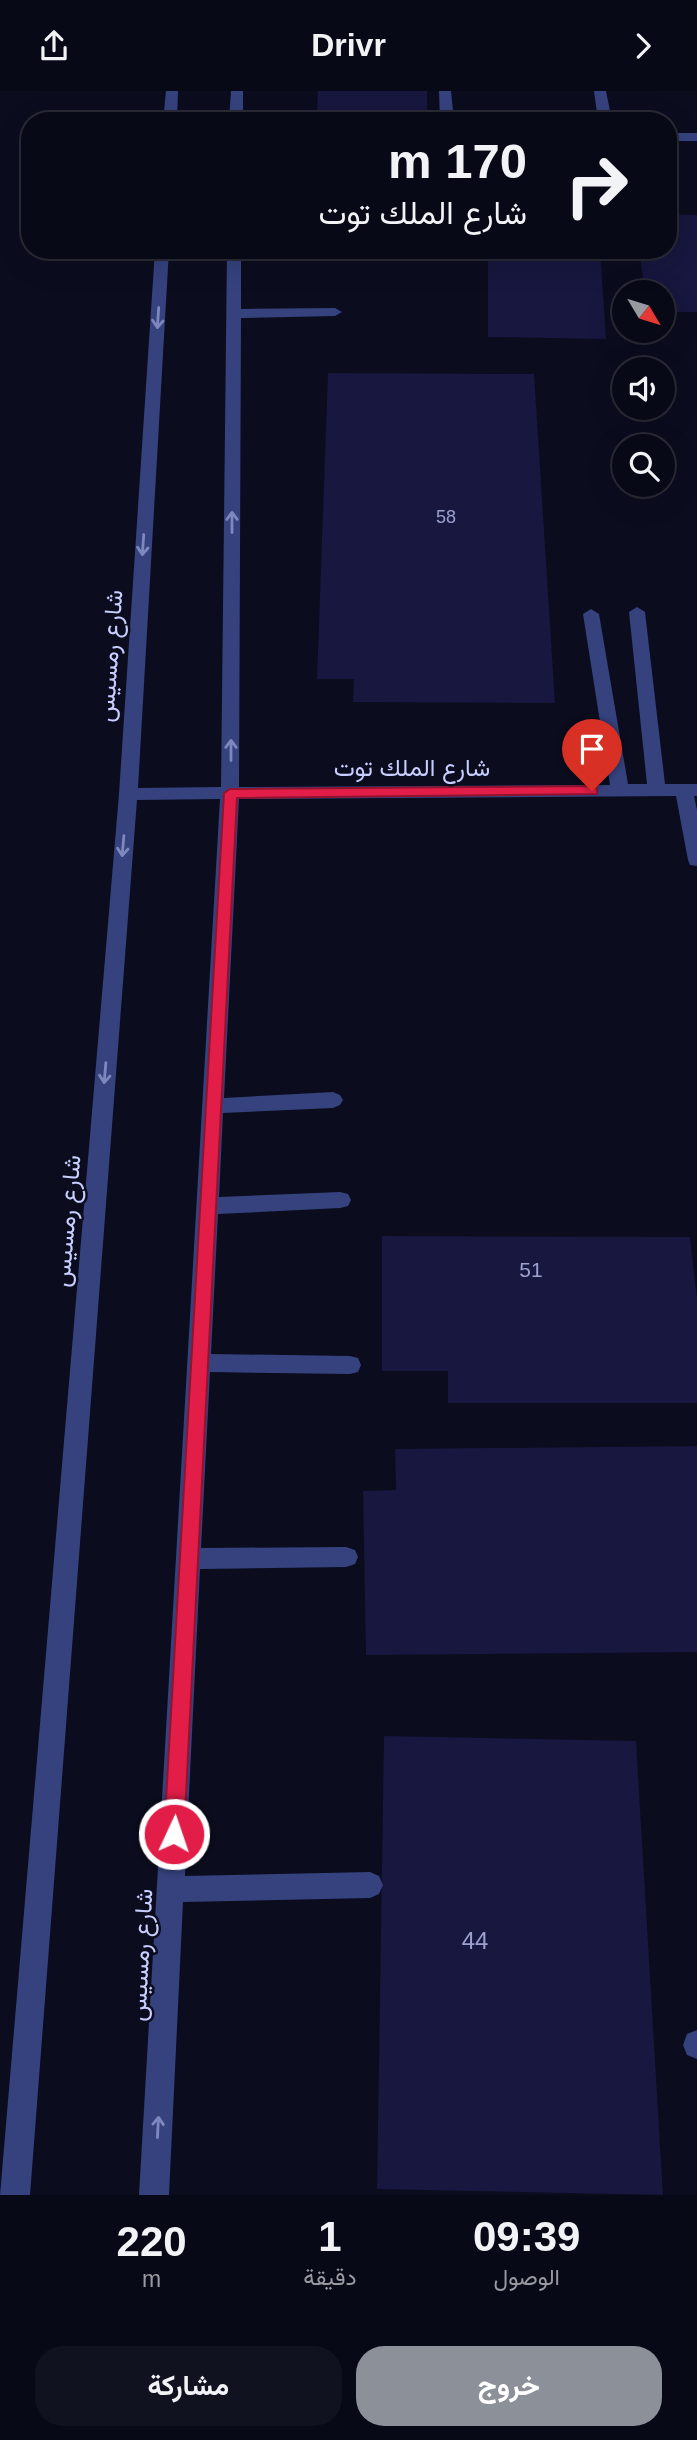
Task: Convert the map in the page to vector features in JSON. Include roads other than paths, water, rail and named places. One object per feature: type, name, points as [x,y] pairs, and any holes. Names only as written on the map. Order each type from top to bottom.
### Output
[{"type":"street","points":[[171,112],[172,91]]},
{"type":"street","points":[[236,112],[237,91]]},
{"type":"street","points":[[445,91],[446,112]]},
{"type":"street","points":[[600,91],[604,112]]},
{"type":"street","points":[[677,137],[697,137]]},
{"type":"street","name":"شارع رمسيس","points":[[15,2195],[128,794],[161,259]]},
{"type":"street","name":"شارع رمسيس","points":[[154,2195],[230,793],[234,259]]},
{"type":"street","points":[[234,314],[335,312]]},
{"type":"street","points":[[637,613],[657,790]]},
{"type":"street","points":[[591,614],[620,790]]},
{"type":"street","points":[[690,790],[697,860]]},
{"type":"street","name":"شارع الملك توت","points":[[128,794],[690,790]]},
{"type":"street","points":[[214,1106],[334,1100]]},
{"type":"street","points":[[208,1206],[340,1200]]},
{"type":"street","points":[[199,1363],[350,1365]]},
{"type":"street","points":[[189,1559],[346,1556]]},
{"type":"street","points":[[171,1889],[370,1885]]}]
